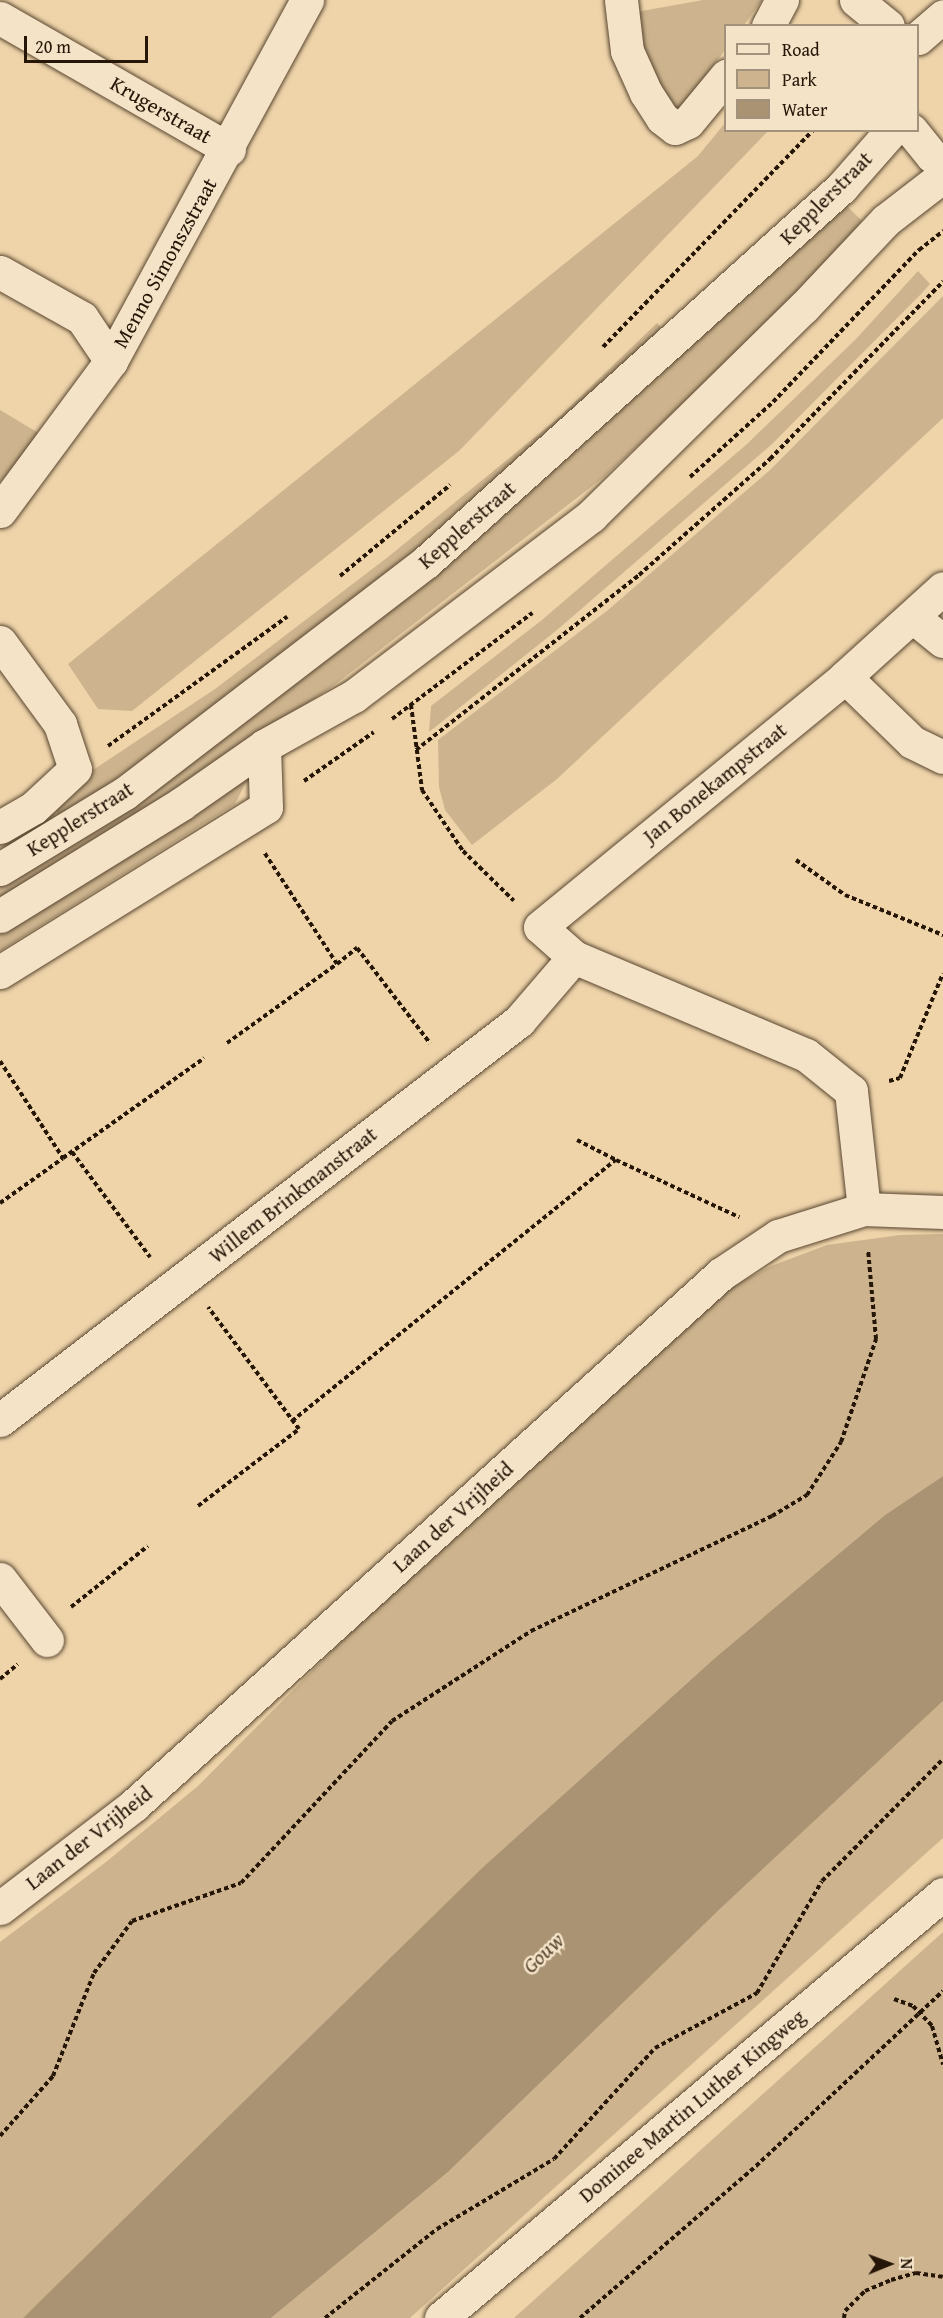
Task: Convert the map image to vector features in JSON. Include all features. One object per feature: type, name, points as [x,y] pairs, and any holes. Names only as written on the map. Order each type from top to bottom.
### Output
[{"type":"street","name":"Menno Simonszstraat","points":[[0,511],[111,361],[229,148],[307,0]]},
{"type":"street","points":[[621,0],[627,51],[646,93],[662,118],[675,128],[688,122],[724,78]]},
{"type":"street","points":[[769,24],[782,0]]},
{"type":"street","points":[[856,0],[886,24]]},
{"type":"street","points":[[919,37],[943,16]]},
{"type":"street","name":"Krugerstraat","points":[[0,18],[229,148]]},
{"type":"street","name":"Kepplerstraat","points":[[0,868],[125,793],[426,562],[783,242],[842,187],[890,132]]},
{"type":"street","points":[[913,132],[932,156],[943,161]]},
{"type":"street","name":"Kepplerstraat","points":[[0,916],[181,804],[264,746],[354,696],[591,516],[804,308],[886,220],[943,176]]},
{"type":"street","points":[[0,272],[82,318],[111,361]]},
{"type":"street","name":"Jan Bonekampstraat","points":[[540,927],[845,677],[943,588]]},
{"type":"street","points":[[913,617],[943,641]]},
{"type":"street","points":[[0,642],[60,724],[75,769]]},
{"type":"street","points":[[845,677],[912,742],[943,757]]},
{"type":"street","points":[[0,972],[255,814],[264,746]]},
{"type":"street","name":"Kepplerstraat","points":[[0,827],[33,808],[75,769]]},
{"type":"street","points":[[540,927],[574,957],[806,1055],[850,1091],[864,1209]]},
{"type":"street","name":"Willem Brinkmanstraat","points":[[0,1420],[519,1021],[574,957]]},
{"type":"street","name":"Laan der Vrijheid","points":[[0,1908],[134,1805],[712,1282],[778,1236],[864,1209],[943,1212]]},
{"type":"street","points":[[0,1579],[44,1636]]},
{"type":"street","name":"Dominee Martin Luther Kingweg","points":[[441,2318],[943,1894]]},
{"type":"path","points":[[595,355],[811,132]]},
{"type":"path","points":[[416,750],[639,575],[770,459],[943,282]]},
{"type":"path","name":"Kepplerstraat","points":[[337,578],[454,481]]},
{"type":"path","points":[[75,769],[291,614]]},
{"type":"path","points":[[385,724],[411,705],[422,790],[463,851],[540,927]]},
{"type":"path","points":[[337,964],[255,814],[376,730]]},
{"type":"path","points":[[796,860],[845,895],[943,935]]},
{"type":"path","points":[[227,1043],[357,948],[451,1073]]},
{"type":"path","points":[[850,1091],[900,1078],[943,973]]},
{"type":"path","points":[[0,1203],[204,1058]]},
{"type":"path","points":[[0,1061],[63,1158]]},
{"type":"path","points":[[577,1140],[778,1236]]},
{"type":"path","points":[[72,1152],[299,1429],[198,1506]]},
{"type":"path","points":[[292,1421],[616,1160]]},
{"type":"path","points":[[0,2136],[53,2076],[94,1973],[132,1920],[241,1883],[392,1722],[531,1631],[772,1516],[807,1495],[841,1442],[876,1339],[864,1209]]},
{"type":"path","points":[[44,1636],[148,1546]]},
{"type":"path","points":[[325,2318],[437,2229],[554,2159],[655,2048],[757,1993],[822,1881],[943,1760]]},
{"type":"path","points":[[580,2318],[756,2166],[943,1991]]},
{"type":"path","points":[[894,1999],[920,2012],[932,2026],[943,2064]]},
{"type":"path","points":[[844,2318],[845,2311],[865,2291],[891,2280],[916,2273],[943,2277]]},
{"type":"green space","points":[[703,0],[762,0],[745,24],[724,24],[724,51],[683,106],[674,108],[665,105],[625,14]]},
{"type":"green space","points":[[724,124],[724,132],[767,132],[459,451],[132,711],[98,709],[68,664],[698,156]]},
{"type":"green space","points":[[843,202],[863,222],[783,310],[604,477],[337,683],[234,754],[0,901],[0,886],[152,787],[401,600],[728,313]]},
{"type":"green space","points":[[918,271],[930,284],[771,445],[557,630],[429,732],[431,706],[542,620],[747,444],[856,339]]},
{"type":"green space","points":[[943,296],[943,418],[557,779],[472,845],[445,810],[439,787],[438,740],[608,610],[770,470]]},
{"type":"green space","points":[[657,323],[667,333],[486,496],[224,705],[59,818],[56,810],[72,796],[81,778],[215,689],[388,557],[557,419]]},
{"type":"green space","points":[[0,410],[42,435],[0,482]]},
{"type":"green space","points":[[250,774],[235,804],[0,951],[0,928]]},
{"type":"green space","points":[[943,1234],[943,1476],[885,1515],[716,1657],[482,1868],[23,2318],[0,2318],[0,1942],[106,1862],[198,1786],[431,1551],[717,1295],[771,1266],[827,1245],[900,1235]]},
{"type":"green space","points":[[943,1701],[943,1838],[410,2318],[271,2318],[448,2172],[720,1909]]},
{"type":"green space","points":[[943,1932],[943,2318],[514,2318]]},
{"type":"water","name":"Gouw","points":[[943,1476],[943,1701],[720,1909],[448,2172],[271,2318],[23,2318],[482,1868],[716,1657],[885,1515]]}]
